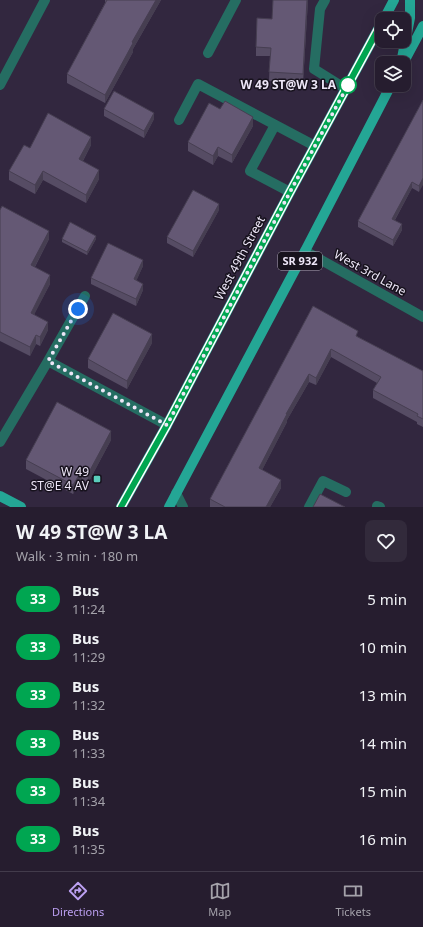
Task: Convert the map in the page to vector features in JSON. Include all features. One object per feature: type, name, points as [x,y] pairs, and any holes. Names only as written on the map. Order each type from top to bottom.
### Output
[{"type":"main road","points":[[388,12],[394,0]]},
{"type":"main road","points":[[403,56],[410,18],[410,0]]},
{"type":"main road","points":[[406,56],[423,28]]},
{"type":"main road","name":"West 49th Street","points":[[121,507],[167,425],[375,35]]},
{"type":"main road","name":"SR 932","points":[[169,507],[387,92]]},
{"type":"main road","points":[[0,496],[21,507]]},
{"type":"street","points":[[0,85],[45,0]]},
{"type":"street","points":[[208,53],[236,0]]},
{"type":"street","points":[[325,0],[320,9],[314,69],[346,89]]},
{"type":"street","points":[[179,120],[198,84],[315,146]]},
{"type":"street","points":[[275,124],[250,171],[290,192]]},
{"type":"street","name":"West 3rd Lane","points":[[305,251],[423,316]]},
{"type":"street","points":[[0,442],[85,296]]},
{"type":"street","points":[[48,361],[167,425]]},
{"type":"street","points":[[309,507],[323,481],[346,492]]},
{"type":"street","points":[[176,493],[182,507]]},
{"type":"street","points":[[377,507],[380,507]]},
{"type":"building","points":[[107,0],[156,0],[132,42],[133,43],[105,95],[67,74]]},
{"type":"building","points":[[273,0],[307,0],[303,74],[269,72],[271,48],[256,47],[257,18],[272,19]]},
{"type":"building","points":[[114,91],[154,113],[144,131],[104,109]]},
{"type":"building","points":[[423,100],[423,178],[419,186],[412,182],[392,219],[402,224],[393,240],[358,221]]},
{"type":"building","points":[[225,101],[253,117],[232,155],[218,147],[213,156],[188,142],[209,103],[220,109]]},
{"type":"building","points":[[48,113],[91,137],[79,159],[99,170],[86,195],[43,171],[35,185],[9,171],[24,145],[30,148]]},
{"type":"building","points":[[193,190],[219,204],[193,251],[167,237]]},
{"type":"building","points":[[2,206],[49,231],[31,265],[50,275],[31,313],[48,322],[40,337],[36,335],[30,347],[0,332],[0,210]]},
{"type":"building","points":[[70,222],[96,236],[87,252],[62,239]]},
{"type":"building","points":[[108,243],[143,260],[134,279],[143,284],[136,299],[91,278]]},
{"type":"building","points":[[313,306],[358,331],[356,336],[423,371],[423,419],[417,416],[418,414],[373,390],[381,377],[331,349],[316,378],[309,374],[286,414],[259,468],[281,480],[266,507],[225,507],[210,499]]},
{"type":"building","points":[[113,313],[152,334],[127,381],[88,359]]},
{"type":"building","points":[[57,402],[111,431],[88,474],[82,470],[73,485],[26,460]]},
{"type":"building","points":[[320,494],[345,507],[313,507]]},
{"type":"bus line","name":"33","points":[[121,507],[167,425],[375,35]]},
{"type":"place","name":"W 49 ST@W 3 LA","points":[[348,85]]},
{"type":"place","name":"W 49 ST@E 4 AV","points":[[97,479]]},
{"type":"route","points":[[78,309],[48,361],[167,425],[348,85]]}]
